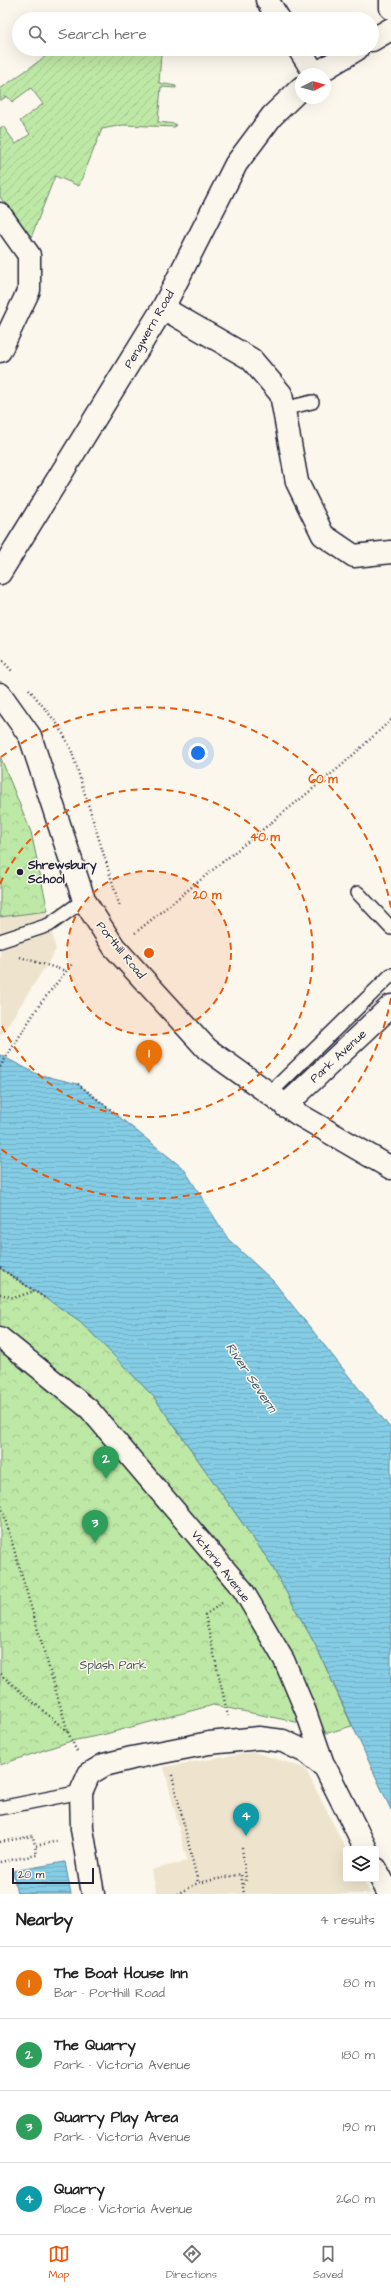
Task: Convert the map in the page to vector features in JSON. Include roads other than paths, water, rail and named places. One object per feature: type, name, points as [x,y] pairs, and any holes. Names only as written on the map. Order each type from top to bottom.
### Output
[{"type":"street","points":[[267,0],[275,12]]},
{"type":"street","points":[[391,0],[391,8]]},
{"type":"street","points":[[379,36],[391,29]]},
{"type":"street","points":[[304,56],[312,68]]},
{"type":"street","points":[[326,68],[346,56]]},
{"type":"street","name":"Pengwern Road","points":[[0,574],[163,308],[236,164],[272,116],[295,94]]},
{"type":"street","points":[[0,214],[29,255],[29,290],[0,351]]},
{"type":"street","points":[[163,308],[251,359],[281,394],[297,482],[323,534],[354,556],[391,552]]},
{"type":"street","name":"Porthill Road","points":[[0,694],[30,736],[84,900],[114,947],[207,1049],[277,1100],[314,1124],[391,1168]]},
{"type":"street","name":"Park Avenue","points":[[277,1100],[391,1006]]},
{"type":"street","name":"Victoria Avenue","points":[[0,1337],[89,1409],[243,1590],[284,1660],[306,1712],[324,1767],[364,1846]]},
{"type":"street","points":[[92,1894],[82,1829],[85,1783],[104,1766],[168,1751],[234,1740],[259,1738],[283,1741],[306,1752],[324,1767]]},
{"type":"street","points":[[379,1875],[389,1894]]},
{"type":"lane","points":[[283,409],[312,402]]},
{"type":"lane","points":[[358,893],[391,928]]},
{"type":"lane","points":[[0,941],[49,925],[84,900]]},
{"type":"lane","points":[[277,1100],[391,975]]},
{"type":"lane","points":[[0,1808],[85,1783]]},
{"type":"water","name":"River Severn","points":[[0,1055],[37,1074],[78,1084],[184,1169],[228,1239],[273,1281],[391,1429],[391,1810],[317,1648],[269,1561],[154,1397],[80,1321],[0,1268]]},
{"type":"water","points":[[65,1862],[71,1894],[17,1894],[13,1871]]},
{"type":"place","name":"Shrewsbury School","points":[[20,872]]},
{"type":"place","name":"The Boat House Inn","points":[[149,1073]]},
{"type":"place","name":"The Quarry","points":[[106,1479]]},
{"type":"place","name":"Quarry Play Area","points":[[95,1543]]},
{"type":"place","name":"Quarry","points":[[246,1836]]},
{"type":"park label","name":"Splash Park","points":[[113,1665]]}]
